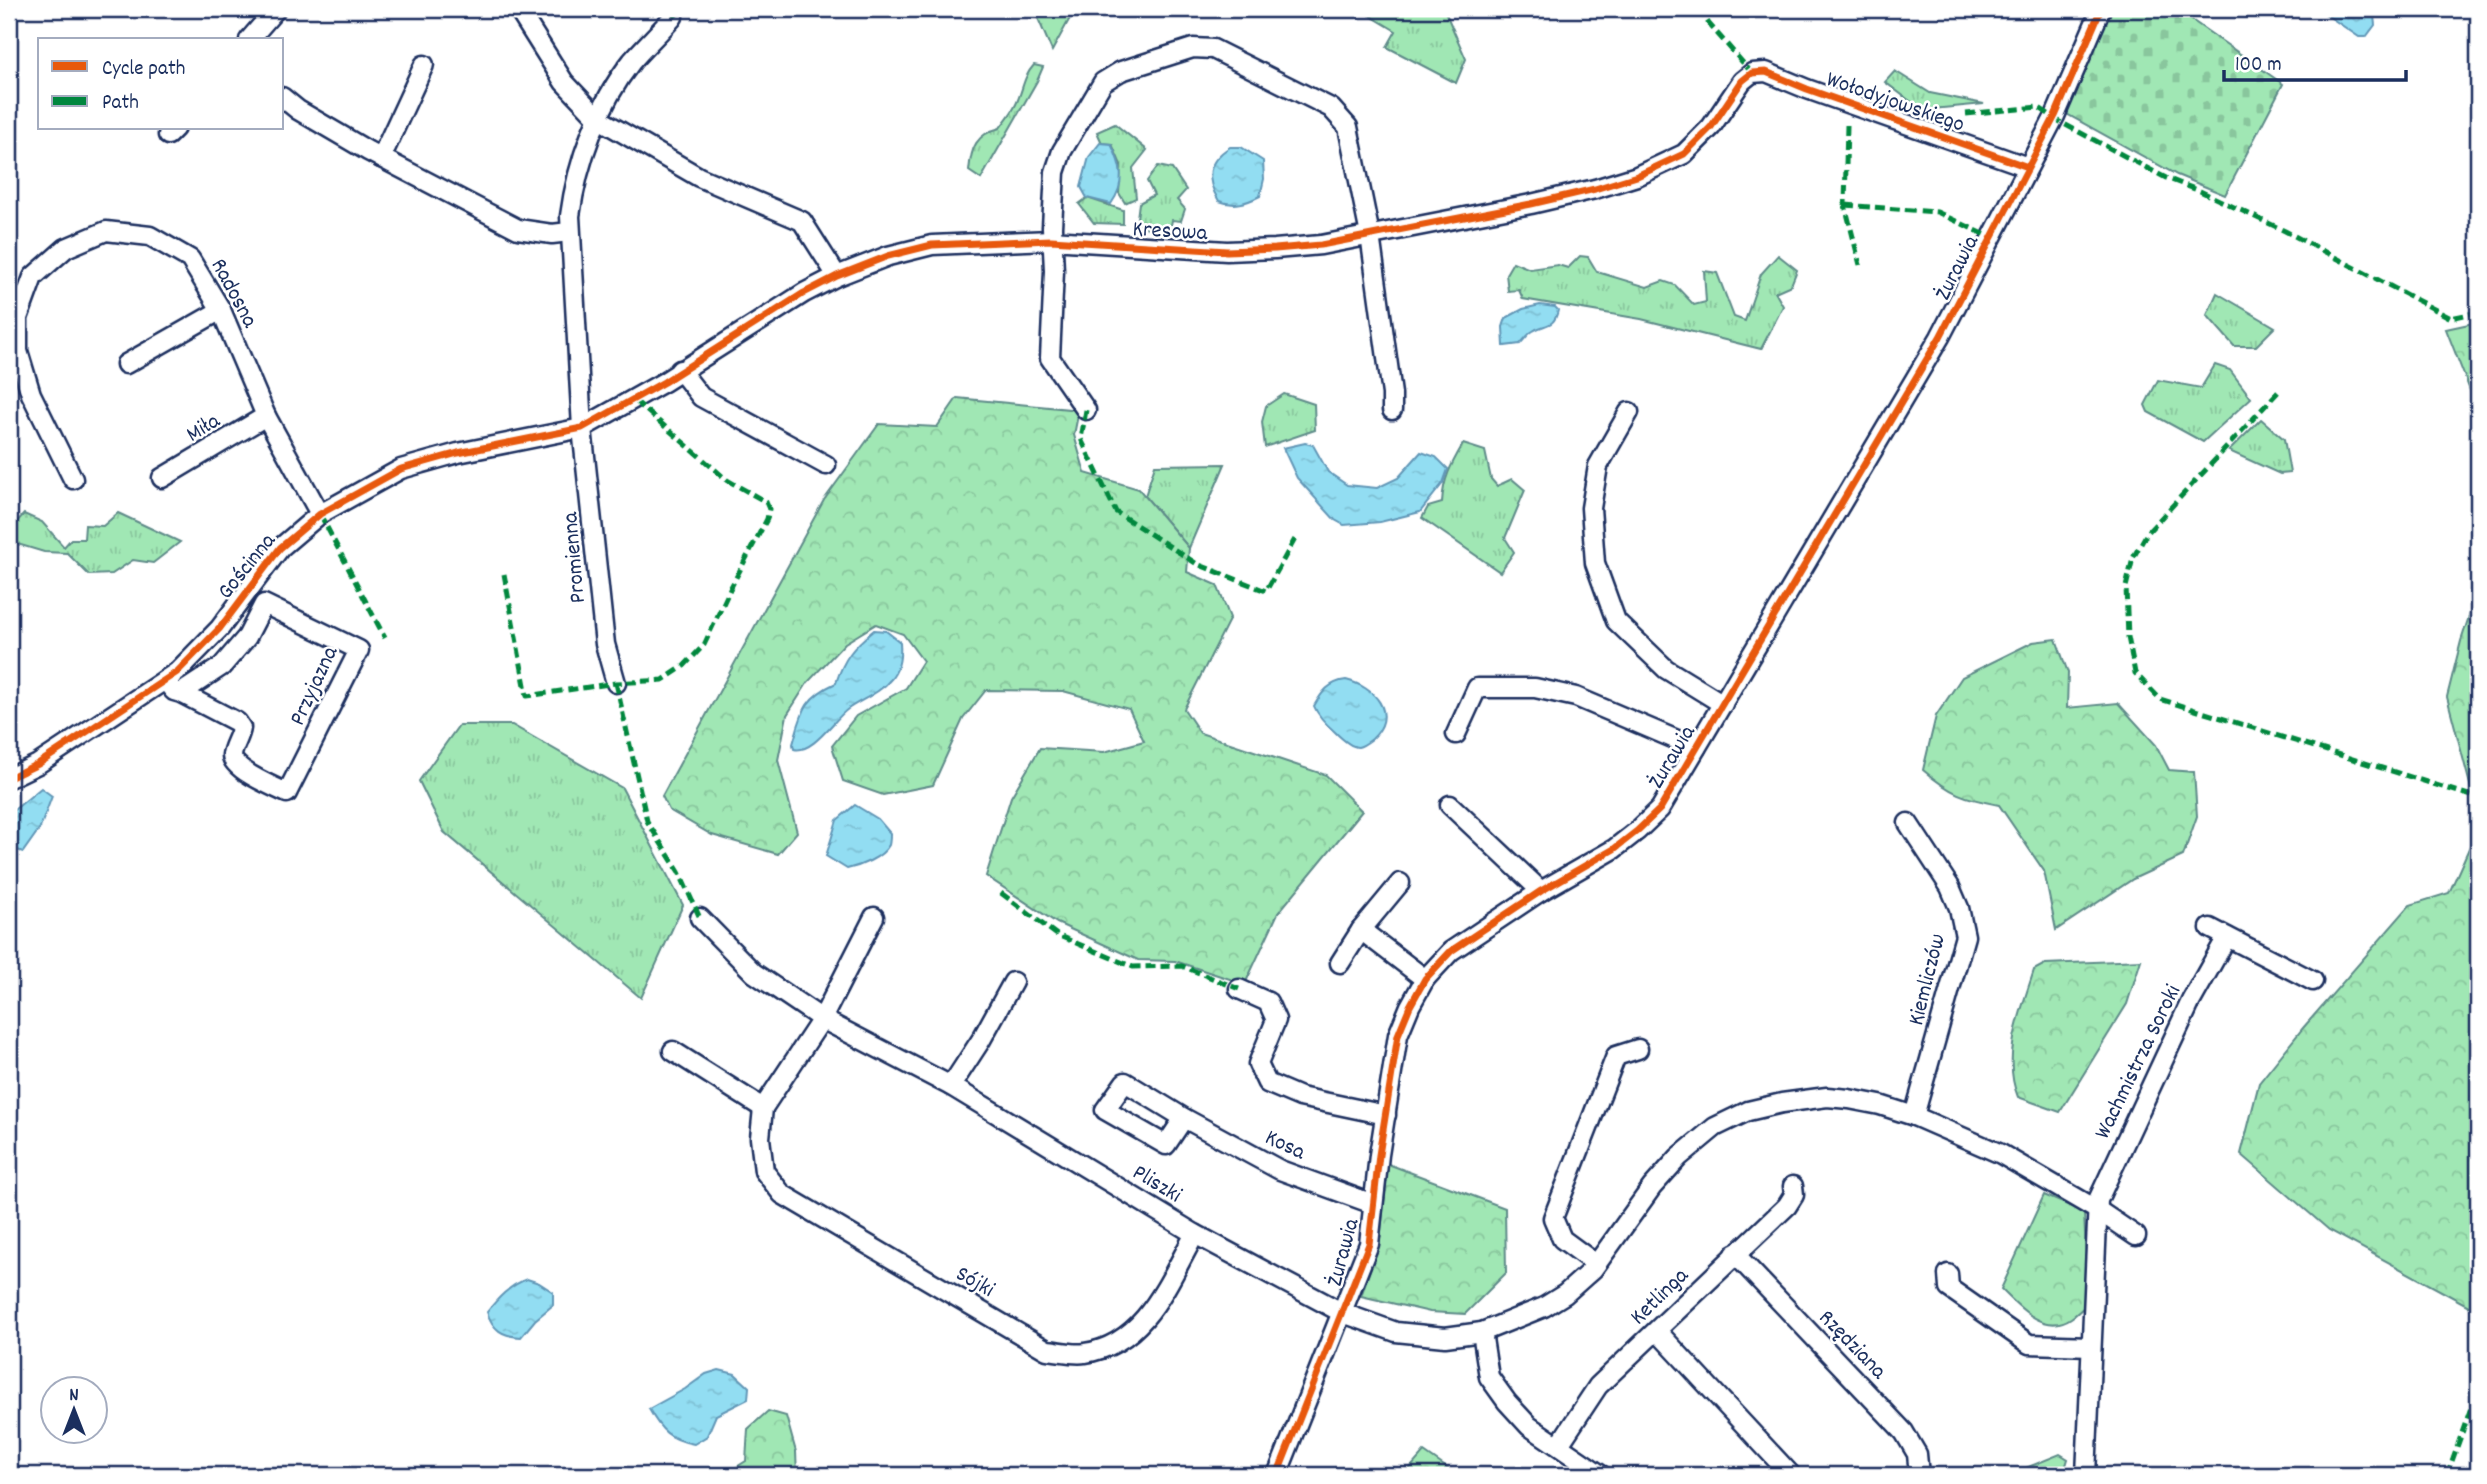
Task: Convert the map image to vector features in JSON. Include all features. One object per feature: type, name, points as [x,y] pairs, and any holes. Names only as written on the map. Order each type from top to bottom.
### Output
[{"type":"street","points":[[251,38],[276,9]]},
{"type":"street","points":[[518,9],[564,82],[600,119],[699,177],[802,221],[837,276]]},
{"type":"street","name":"Żurawia","points":[[1278,1475],[1369,1244],[1398,1035],[1409,1006],[1425,979],[1451,951],[1541,891],[1614,849],[1660,809],[1940,337],[2055,116],[2101,9]]},
{"type":"street","name":"Promienna","points":[[615,683],[605,644],[582,428],[569,232],[574,189],[591,136],[611,93],[632,62],[673,18]]},
{"type":"street","points":[[1086,410],[1050,358],[1054,271],[1051,240],[1055,172],[1062,151],[1103,82],[1121,71],[1193,48],[1213,49],[1332,108],[1348,127],[1370,235],[1392,410]]},
{"type":"street","points":[[381,158],[424,65]]},
{"type":"street","name":"Wołodyjowskiego","points":[[1752,72],[1766,72],[2028,167]]},
{"type":"street","name":"Kresowa","points":[[582,428],[664,382],[837,276],[888,256],[932,245],[1051,240],[1227,251],[1321,245],[1544,201],[1636,176],[1684,153],[1711,127],[1742,81],[1752,72]]},
{"type":"street","points":[[284,99],[298,110],[381,158],[518,229],[552,234],[569,232]]},
{"type":"street","name":"Radosna","points":[[73,480],[31,394],[18,351],[18,318],[33,277],[66,248],[106,231],[150,236],[190,259],[221,310],[266,416],[320,514]]},
{"type":"street","points":[[126,364],[221,310]]},
{"type":"street","points":[[680,370],[701,397],[827,465]]},
{"type":"street","points":[[1629,412],[1598,466],[1591,508],[1595,563],[1616,621],[1666,668],[1723,704]]},
{"type":"street","name":"Miła","points":[[162,478],[266,416]]},
{"type":"street","name":"Gościnna","points":[[9,778],[38,764],[177,672],[220,628],[280,548],[320,514],[401,469],[458,453],[582,428]]},
{"type":"street","name":"Przyjazna","points":[[165,680],[174,691],[237,722],[242,728],[232,752],[232,760],[238,767],[287,793],[359,650],[264,604],[247,636],[222,666],[181,693]]},
{"type":"street","name":"Żurawia","points":[[1455,734],[1478,688],[1535,688],[1576,697],[1696,748]]},
{"type":"street","points":[[1450,805],[1541,891]]},
{"type":"street","name":"Kiemliczów","points":[[1908,823],[1950,887],[1959,908],[1965,936],[1914,1116]]},
{"type":"street","points":[[1339,963],[1400,883]]},
{"type":"street","name":"Sójki","points":[[874,917],[822,1019],[763,1108],[760,1138],[764,1171],[782,1194],[1047,1350],[1085,1353],[1121,1342],[1154,1308],[1195,1234]]},
{"type":"street","name":"Pliszki","points":[[700,918],[754,973],[822,1019],[951,1086],[1195,1234],[1343,1314],[1396,1332],[1445,1337],[1482,1332],[1544,1307],[1565,1294],[1596,1264],[1652,1187],[1679,1157],[1715,1127],[1748,1111],[1782,1102],[1827,1097],[1880,1105],[1914,1116],[2001,1154],[2099,1211],[2136,1236]]},
{"type":"street","points":[[2210,928],[2313,981]]},
{"type":"street","points":[[1362,930],[1425,979]]},
{"type":"street","name":"Wachmistrza Soroki","points":[[2099,1211],[2098,1200],[2122,1146],[2191,1001],[2227,937]]},
{"type":"street","points":[[951,1086],[981,1040],[1013,982]]},
{"type":"street","points":[[1239,989],[1268,1002],[1276,1020],[1258,1064],[1267,1083],[1300,1097],[1386,1115]]},
{"type":"street","points":[[1596,1264],[1562,1239],[1553,1218],[1616,1056],[1638,1049]]},
{"type":"street","points":[[673,1051],[763,1108]]},
{"type":"street","name":"Kosa","points":[[1184,1118],[1280,1170],[1373,1204]]},
{"type":"street","name":"Ketlinga","points":[[1559,1445],[1598,1386],[1787,1206],[1794,1195],[1793,1186]]},
{"type":"street","points":[[2086,1475],[2099,1211]]},
{"type":"street","name":"Rzędziana","points":[[1735,1254],[1904,1432],[1917,1454],[1919,1475]]},
{"type":"street","points":[[1948,1274],[1949,1288],[2029,1344],[2091,1346]]},
{"type":"street","points":[[1657,1331],[1791,1475]]},
{"type":"street","points":[[1482,1332],[1489,1377],[1529,1426],[1601,1475]]},
{"type":"green space","points":[[1034,9],[1075,9],[1052,51]]},
{"type":"green space","points":[[1359,9],[1444,9],[1466,59],[1456,83],[1387,47],[1396,31]]},
{"type":"green space","points":[[2112,9],[2176,9],[2283,84],[2225,195],[2177,175],[2065,113]]},
{"type":"green space","points":[[1034,65],[1043,67],[1037,81],[981,179],[969,171],[973,149],[985,134],[1000,128],[1017,102],[1027,75]]},
{"type":"green space","points":[[1895,71],[1930,93],[1984,104],[1922,110],[1885,82]]},
{"type":"green space","points":[[1115,124],[1147,150],[1133,168],[1136,198],[1125,203],[1119,193],[1121,165],[1112,144],[1102,143],[1097,132]]},
{"type":"green space","points":[[1158,166],[1172,169],[1186,190],[1177,200],[1185,209],[1181,221],[1172,220],[1170,230],[1142,227],[1137,218],[1139,203],[1154,195],[1147,181]]},
{"type":"green space","points":[[1087,198],[1123,210],[1123,224],[1094,223],[1079,204]]},
{"type":"green space","points":[[1778,255],[1797,270],[1791,285],[1775,292],[1783,306],[1761,349],[1641,319],[1523,299],[1519,290],[1508,291],[1506,274],[1513,262],[1530,269],[1558,265],[1568,268],[1580,256],[1588,257],[1597,272],[1647,287],[1663,281],[1675,285],[1694,305],[1706,302],[1704,271],[1717,273],[1734,317],[1745,321],[1761,274]]},
{"type":"green space","points":[[2217,293],[2275,327],[2256,346],[2234,346],[2207,315]]},
{"type":"green space","points":[[2478,322],[2478,411],[2446,329]]},
{"type":"green space","points":[[2215,365],[2230,370],[2251,398],[2203,442],[2148,412],[2145,405],[2158,380],[2201,388]]},
{"type":"green space","points":[[1284,394],[1314,404],[1315,430],[1265,447],[1262,422],[1266,406]]},
{"type":"green space","points":[[957,398],[1079,410],[1074,435],[1085,473],[1139,489],[1189,548],[1187,572],[1217,585],[1230,618],[1184,709],[1200,733],[1326,775],[1362,811],[1278,913],[1245,984],[1175,961],[1138,960],[1057,923],[986,876],[1011,797],[1040,748],[1104,752],[1144,741],[1129,709],[1063,691],[986,690],[963,719],[933,785],[883,795],[843,781],[832,746],[856,716],[906,688],[923,661],[903,634],[876,624],[845,643],[808,682],[787,715],[778,760],[797,832],[778,854],[712,835],[669,810],[662,796],[824,500],[879,424],[937,427]]},
{"type":"green space","points":[[2261,419],[2284,439],[2290,473],[2280,474],[2229,451]]},
{"type":"green space","points":[[1463,444],[1485,451],[1491,479],[1497,486],[1512,479],[1525,490],[1505,538],[1514,552],[1500,572],[1422,518],[1428,507],[1442,503],[1448,472]]},
{"type":"green space","points":[[1225,464],[1189,548],[1145,496],[1155,465]]},
{"type":"green space","points":[[118,513],[180,542],[153,563],[133,560],[112,574],[89,575],[67,553],[44,552],[14,543],[12,527],[24,514],[42,522],[64,547],[71,539],[84,539],[85,525],[103,526]]},
{"type":"green space","points":[[2478,589],[2478,815],[2447,697]]},
{"type":"green space","points":[[2056,639],[2068,673],[2067,708],[2118,703],[2156,745],[2169,770],[2194,772],[2197,816],[2183,856],[2133,879],[2056,930],[2044,871],[1999,805],[1958,794],[1923,770],[1936,716],[1962,677],[2033,642]]},
{"type":"green space","points":[[459,725],[512,725],[622,788],[683,905],[641,998],[444,832],[419,781]]},
{"type":"green space","points":[[2478,828],[2478,1311],[2329,1230],[2241,1154],[2259,1083],[2410,905],[2449,893]]},
{"type":"green space","points":[[2141,960],[2127,1004],[2060,1112],[2018,1097],[2013,1081],[2012,1049],[2034,970],[2045,964]]},
{"type":"green space","points":[[1388,1164],[1505,1208],[1506,1273],[1465,1314],[1430,1312],[1361,1296],[1380,1241]]},
{"type":"green space","points":[[2044,1195],[2084,1212],[2088,1303],[2061,1323],[2052,1324],[2024,1311],[2001,1289]]},
{"type":"green space","points":[[768,1411],[786,1416],[796,1452],[797,1475],[704,1475],[712,1471],[730,1471],[746,1461],[748,1429]]},
{"type":"green space","points":[[1424,1452],[1457,1475],[1404,1475]]},
{"type":"green space","points":[[2060,1454],[2068,1459],[2063,1475],[1990,1475],[2026,1468]]},
{"type":"water","points":[[2318,9],[2366,9],[2374,16],[2375,25],[2366,37],[2359,37]]},
{"type":"water","points":[[1100,143],[1111,144],[1120,167],[1119,189],[1111,204],[1087,198],[1081,187],[1089,157]]},
{"type":"water","points":[[1230,147],[1241,147],[1263,161],[1264,179],[1260,196],[1250,201],[1230,204],[1219,201],[1212,185],[1210,178],[1213,164],[1222,152]]},
{"type":"water","points":[[1540,305],[1558,310],[1554,320],[1531,332],[1520,344],[1504,346],[1503,327],[1506,318],[1523,309]]},
{"type":"water","points":[[1305,443],[1313,445],[1328,472],[1347,485],[1377,488],[1398,478],[1421,452],[1436,457],[1448,469],[1443,483],[1420,512],[1380,522],[1344,525],[1335,520],[1297,478],[1283,448]]},
{"type":"water","points":[[874,630],[886,631],[900,642],[897,670],[892,678],[877,692],[848,709],[816,741],[801,749],[794,749],[799,724],[810,701],[836,683],[850,654]]},
{"type":"water","points":[[1346,680],[1374,695],[1383,711],[1380,729],[1372,739],[1358,747],[1349,744],[1340,736],[1323,720],[1314,706],[1327,688]]},
{"type":"water","points":[[41,788],[52,796],[40,828],[23,852],[9,847],[9,814]]},
{"type":"water","points":[[855,805],[878,819],[890,833],[890,842],[886,850],[876,858],[847,869],[826,856],[837,820]]},
{"type":"water","points":[[527,1279],[553,1292],[553,1305],[535,1320],[521,1337],[503,1333],[495,1328],[487,1312],[505,1293]]},
{"type":"water","points":[[719,1370],[735,1374],[749,1387],[748,1399],[716,1415],[707,1436],[694,1444],[678,1440],[667,1433],[649,1409],[706,1374]]},
{"type":"marked path","points":[[673,17],[683,9]]},
{"type":"marked path","points":[[1699,9],[1752,73]]},
{"type":"marked path","points":[[1966,114],[2038,107],[2062,123],[2166,178],[2285,231],[2451,318],[2478,312]]},
{"type":"marked path","points":[[1847,125],[1845,205],[1860,265]]},
{"type":"marked path","points":[[1845,205],[1937,212],[1992,238]]},
{"type":"marked path","points":[[2278,392],[2147,533],[2133,558],[2126,587],[2128,637],[2135,673],[2160,699],[2478,798]]},
{"type":"marked path","points":[[504,574],[527,696],[616,683],[663,680],[684,666],[704,645],[767,519],[769,509],[766,502],[727,480],[633,399]]},
{"type":"marked path","points":[[1086,410],[1081,439],[1116,512],[1197,564],[1266,591],[1295,539]]},
{"type":"marked path","points":[[320,514],[385,638]]},
{"type":"marked path","points":[[616,683],[647,821],[679,872],[700,918]]},
{"type":"marked path","points":[[1001,893],[1057,935],[1133,967],[1182,966],[1239,989]]},
{"type":"marked path","points":[[2447,1475],[2478,1388]]},
{"type":"cycle path","points":[[1277,1475],[1369,1244],[1379,1155],[1398,1035],[1425,979],[1451,951],[1541,891],[1614,849],[1660,809],[1940,337],[2055,116],[2101,9]]},
{"type":"cycle path","points":[[9,778],[38,764],[177,672],[220,628],[280,548],[320,514],[401,469],[458,453],[582,428],[664,382],[804,293],[837,276],[888,256],[932,245],[1051,240],[1227,251],[1275,249],[1321,245],[1531,204],[1637,176],[1684,154],[1711,127],[1742,81],[1752,73],[1766,72],[2028,167]]}]
